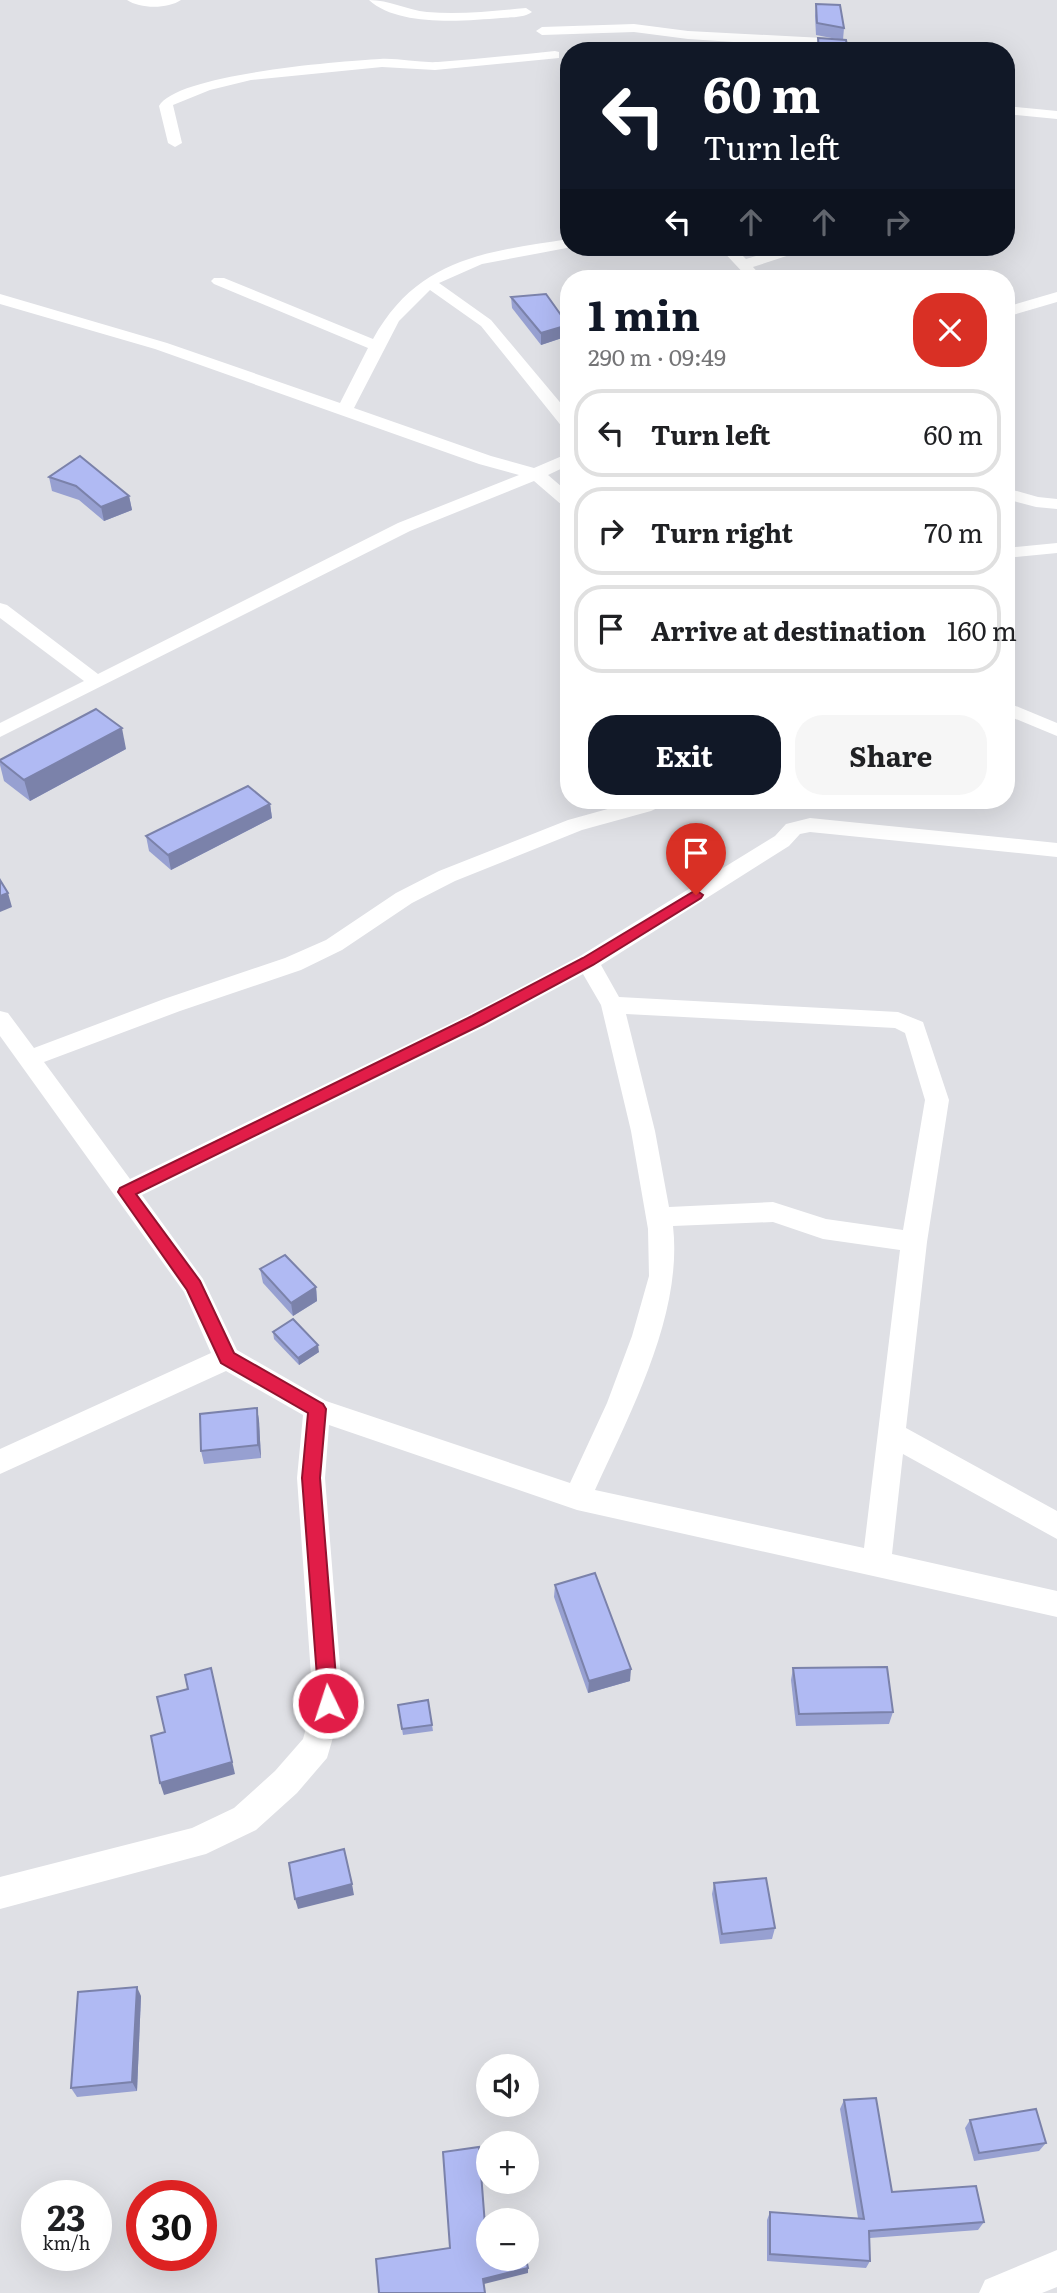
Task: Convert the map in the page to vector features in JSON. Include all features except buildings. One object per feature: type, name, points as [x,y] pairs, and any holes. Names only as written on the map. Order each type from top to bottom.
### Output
[{"type":"street","points":[[133,0],[158,3],[176,0]]},
{"type":"street","points":[[375,0],[385,5],[430,15],[475,16],[526,12]]},
{"type":"street","points":[[175,143],[166,106],[169,102],[229,81],[304,70],[382,63],[435,66],[558,59],[542,31],[517,0]]},
{"type":"street","points":[[542,31],[634,29],[696,36],[823,42]]},
{"type":"street","points":[[1015,111],[1057,115]]},
{"type":"street","points":[[345,410],[397,312],[416,291],[477,259],[560,245]]},
{"type":"street","points":[[734,256],[748,270]]},
{"type":"street","points":[[743,265],[772,256]]},
{"type":"street","points":[[219,281],[378,347]]},
{"type":"street","points":[[430,283],[486,323],[560,413]]},
{"type":"street","points":[[1015,310],[1057,298]]},
{"type":"street","points":[[0,299],[161,345],[485,460],[536,474],[560,494]]},
{"type":"street","points":[[0,731],[404,527],[560,462]]},
{"type":"street","points":[[1015,496],[1036,502],[1057,504]]},
{"type":"street","points":[[1015,553],[1057,548]]},
{"type":"street","points":[[0,610],[97,682]]},
{"type":"street","points":[[1015,712],[1049,727]]},
{"type":"street","points":[[1015,727],[1049,727]]},
{"type":"street","points":[[29,1059],[293,964],[334,945],[404,898],[447,876],[575,825],[633,809]]},
{"type":"street","points":[[126,1192],[478,1020],[588,962],[782,841],[793,829],[802,826],[1057,850]]},
{"type":"street","points":[[577,1498],[621,1403],[645,1336],[662,1276],[659,1217],[643,1131],[612,1005],[588,962]]},
{"type":"street","points":[[612,1005],[898,1020],[915,1028],[937,1100],[914,1242],[876,1565]]},
{"type":"street","points":[[0,1018],[194,1286],[227,1358],[317,1409],[577,1498],[1057,1604]]},
{"type":"street","points":[[659,1217],[774,1212],[823,1229],[914,1242]]},
{"type":"street","points":[[0,1462],[227,1358]]},
{"type":"street","points":[[0,1893],[195,1843],[245,1819],[286,1782],[316,1747],[328,1703],[311,1478],[317,1409]]},
{"type":"street","points":[[893,1435],[1057,1526]]},
{"type":"street","points":[[998,2293],[1057,2268]]},
{"type":"route","points":[[328,1703],[311,1478],[317,1409],[227,1358],[194,1286],[126,1192],[478,1020],[588,962],[696,895]]}]
